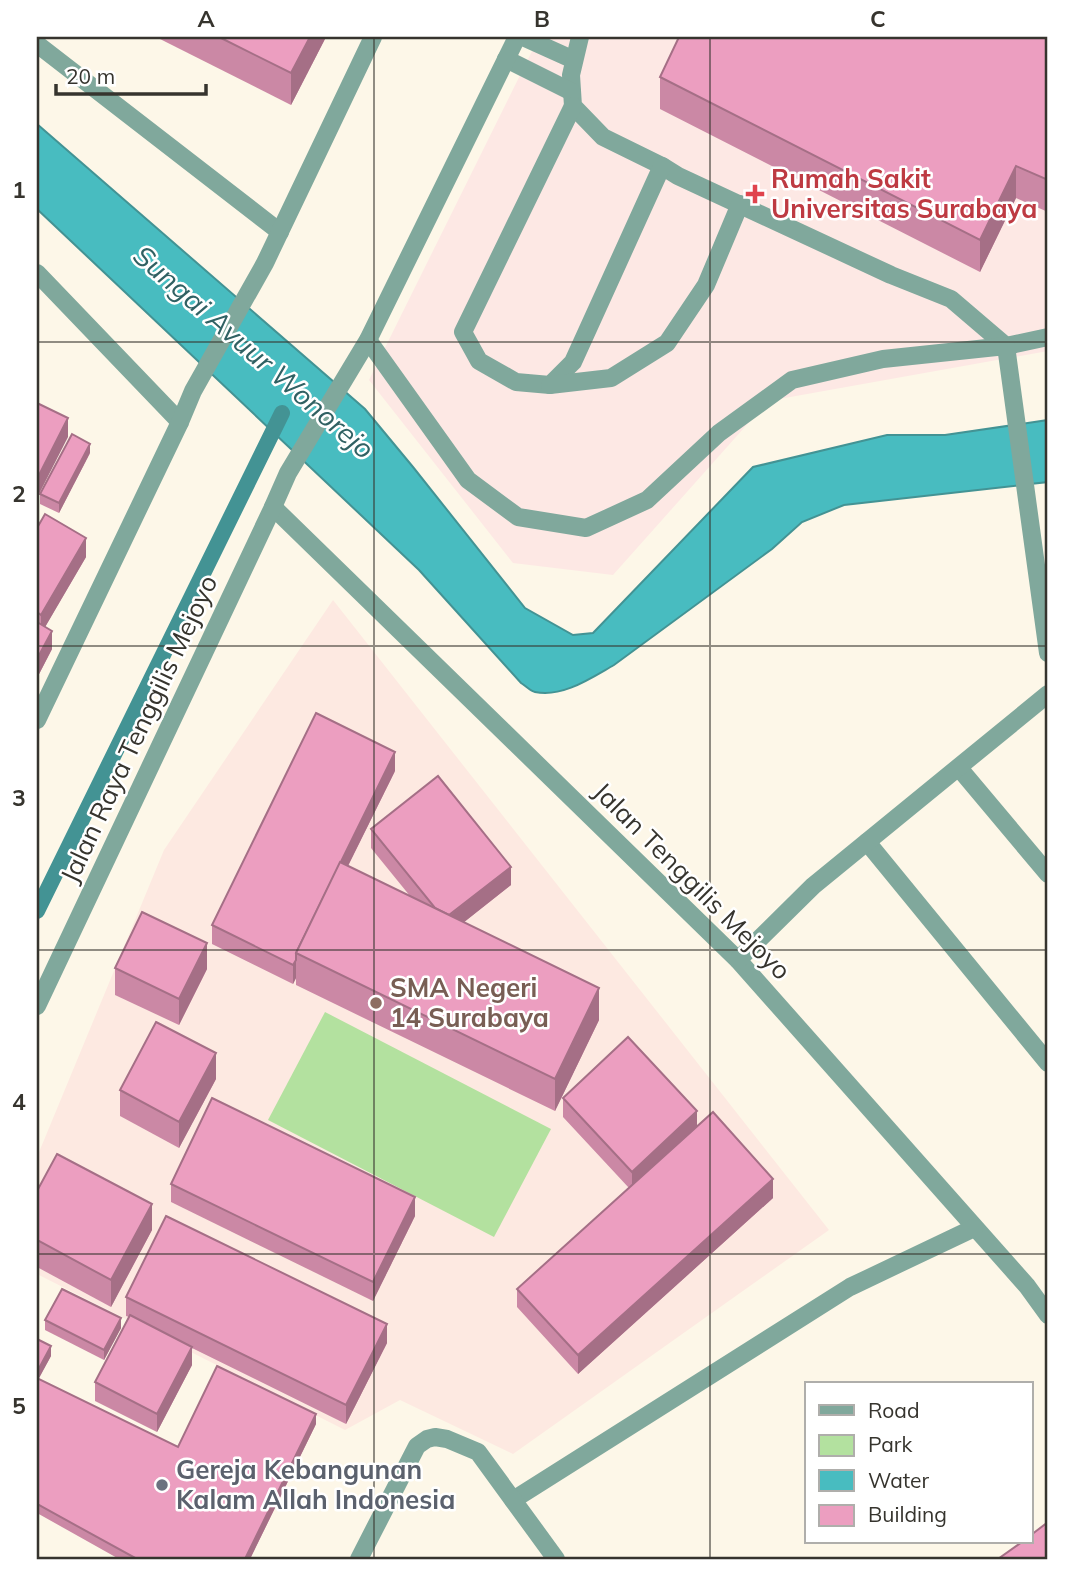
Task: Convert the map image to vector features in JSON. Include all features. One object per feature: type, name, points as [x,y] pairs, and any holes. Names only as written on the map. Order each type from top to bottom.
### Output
[{"type":"street","points":[[37,720],[193,391],[265,263],[373,37]]},
{"type":"street","name":"Jalan Raya Tenggilis Mejoyo","points":[[37,1006],[288,473],[368,340],[517,37]]},
{"type":"street","points":[[523,37],[574,60]]},
{"type":"street","points":[[580,37],[571,75],[572,99],[463,332],[479,361],[516,382],[550,385],[611,378],[667,343],[706,285],[740,204]]},
{"type":"street","points":[[37,44],[280,232]]},
{"type":"street","points":[[506,59],[572,99],[603,137],[678,176],[891,275],[951,299],[1006,346],[1048,653]]},
{"type":"street","points":[[550,385],[573,362],[662,166]]},
{"type":"street","points":[[37,273],[180,422]]},
{"type":"street","points":[[368,340],[468,480],[518,517],[586,528],[647,500],[719,433],[792,380],[883,359],[1006,346],[1048,338]]},
{"type":"street","name":"Jalan Tenggilis Mejoyo","points":[[274,507],[738,960],[1027,1286],[1048,1315]]},
{"type":"street","points":[[738,960],[813,886],[1048,694]]},
{"type":"street","points":[[958,768],[1048,874]]},
{"type":"street","points":[[867,842],[1048,1063]]},
{"type":"street","points":[[513,1500],[850,1287],[974,1228]]},
{"type":"street","points":[[359,1559],[417,1446],[435,1437],[478,1452],[556,1559]]},
{"type":"shaded area","name":"Rumah Sakit Universitas Surabaya","points":[[539,37],[1048,37],[1048,351],[768,401],[613,575],[513,563],[369,380]]},
{"type":"shaded area","name":"SMA Negeri 14 Surabaya","points":[[333,600],[829,1230],[513,1454],[400,1400],[345,1430],[37,1274],[37,1157],[164,850]]},
{"type":"green space","points":[[325,1012],[551,1129],[494,1237],[268,1120]]},
{"type":"water","name":"Sungai Avuur Wonorejo","points":[[37,124],[365,409],[525,608],[573,635],[593,633],[753,467],[887,435],[945,435],[1048,420],[1048,482],[844,505],[802,522],[772,549],[614,665],[566,690],[545,693],[533,691],[521,683],[419,570],[37,209]]},
{"type":"building","points":[[219,37],[310,37],[291,73]]},
{"type":"building","points":[[679,37],[1048,37],[1048,180],[1016,166],[980,240],[660,77]]},
{"type":"building","points":[[37,403],[68,418],[37,479]]},
{"type":"building","points":[[72,434],[90,444],[59,503],[40,494]]},
{"type":"building","points":[[45,514],[86,538],[41,615],[37,612],[37,528]]},
{"type":"building","points":[[37,622],[52,631],[37,659]]},
{"type":"building","points":[[316,713],[395,752],[296,953],[293,965],[212,925]]},
{"type":"building","points":[[438,776],[511,867],[449,915],[435,908],[371,829]]},
{"type":"building","points":[[340,862],[599,988],[555,1079],[296,953]]},
{"type":"building","points":[[142,912],[207,943],[179,999],[115,968]]},
{"type":"building","points":[[156,1022],[216,1053],[179,1122],[120,1090]]},
{"type":"building","points":[[628,1037],[697,1111],[632,1172],[563,1098]]},
{"type":"building","points":[[212,1098],[415,1197],[373,1282],[171,1184]]},
{"type":"building","points":[[713,1112],[773,1179],[578,1355],[517,1289]]},
{"type":"building","points":[[57,1154],[152,1204],[111,1280],[37,1240],[37,1191]]},
{"type":"building","points":[[166,1216],[387,1324],[346,1405],[126,1297]]},
{"type":"building","points":[[62,1289],[121,1318],[104,1350],[45,1320]]},
{"type":"building","points":[[130,1315],[192,1347],[157,1414],[95,1382]]},
{"type":"building","points":[[37,1339],[51,1346],[37,1372]]},
{"type":"building","name":"Gereja Kebangunan Kalam Allah Indonesia","points":[[217,1366],[316,1414],[245,1559],[137,1559],[37,1504],[37,1378],[178,1447]]},
{"type":"building","points":[[1048,1522],[1048,1559],[998,1559],[1019,1544],[1032,1544],[1032,1534]]},
{"type":"waterway","name":"Sungai Avuur Wonorejo","points":[[37,911],[282,413]]},
{"type":"place","name":"Rumah Sakit Universitas Surabaya","points":[[755,194]]},
{"type":"place","name":"SMA Negeri 14 Surabaya","points":[[376,1003]]},
{"type":"place","name":"Gereja Kebangunan Kalam Allah Indonesia","points":[[162,1485]]}]
